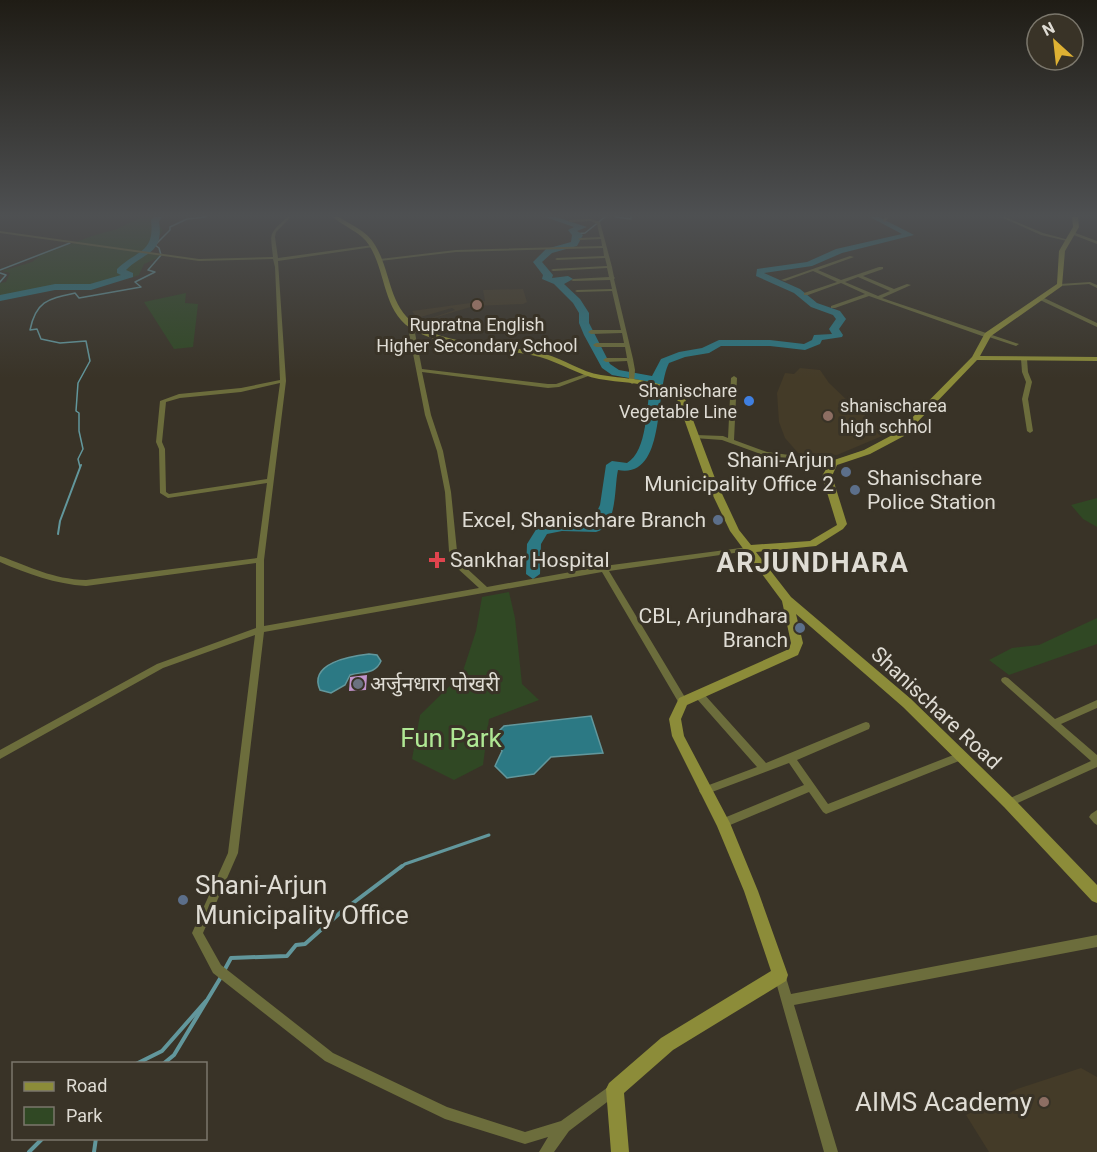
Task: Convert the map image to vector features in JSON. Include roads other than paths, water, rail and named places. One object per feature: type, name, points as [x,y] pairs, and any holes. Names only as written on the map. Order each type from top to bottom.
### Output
[{"type":"street","points":[[277,271],[284,381],[260,560],[260,630],[233,853],[197,933],[218,969],[329,1057],[445,1113],[525,1138],[564,1126],[615,1089],[667,1044],[780,975]]},
{"type":"street","points":[[383,271],[391,300],[409,324],[417,329],[442,337],[531,353],[559,361],[588,375],[632,378],[611,271]]},
{"type":"street","points":[[783,280],[812,271]]},
{"type":"street","points":[[816,271],[878,298],[1016,344]]},
{"type":"street","points":[[806,294],[873,271]]},
{"type":"street","points":[[1060,285],[1061,271]]},
{"type":"street","points":[[859,276],[894,291]]},
{"type":"street","points":[[573,280],[612,278]]},
{"type":"street","points":[[696,437],[723,438],[766,454],[834,463],[867,452],[901,434],[916,421],[975,357],[987,336],[1022,310],[1042,299],[1060,285],[1090,283],[1097,286]]},
{"type":"street","points":[[878,298],[909,285]]},
{"type":"street","points":[[577,291],[615,290]]},
{"type":"street","points":[[833,307],[870,294]]},
{"type":"street","points":[[1042,299],[1097,325]]},
{"type":"street","points":[[417,329],[412,333],[428,415],[440,451],[448,492],[453,551],[459,565],[484,590]]},
{"type":"street","points":[[591,332],[624,331]]},
{"type":"street","points":[[596,345],[627,345]]},
{"type":"street","points":[[975,357],[1097,359]]},
{"type":"street","points":[[606,360],[630,359]]},
{"type":"street","points":[[1024,359],[1029,382],[1025,399],[1030,431]]},
{"type":"street","points":[[420,370],[548,386],[557,386],[588,375]]},
{"type":"street","name":"Shanischare Road","points":[[632,378],[656,384],[681,398],[711,481],[735,531],[787,600],[907,703],[1095,890]]},
{"type":"street","points":[[731,441],[734,378]]},
{"type":"street","points":[[271,480],[168,496],[163,493],[162,448],[159,442],[163,401],[179,396],[242,390],[284,381]]},
{"type":"street","points":[[0,755],[160,666],[260,630],[604,569],[748,549],[812,544],[842,524],[827,476],[834,463]]},
{"type":"street","points":[[0,560],[22,570],[66,583],[86,583],[260,560]]},
{"type":"street","points":[[604,569],[683,702]]},
{"type":"street","points":[[787,600],[797,643],[794,652],[683,702],[675,719],[678,736],[704,791],[723,823],[758,909],[788,1000],[831,1152]]},
{"type":"street","points":[[1005,680],[1097,762],[1009,803]]},
{"type":"street","points":[[700,696],[764,768]]},
{"type":"street","points":[[1054,723],[1097,704]]},
{"type":"street","points":[[704,791],[866,726]]},
{"type":"street","points":[[791,758],[826,809],[961,756]]},
{"type":"street","points":[[723,823],[811,786]]},
{"type":"street","points":[[1097,815],[1094,817],[1097,820]]},
{"type":"street","points":[[788,1000],[1097,941]]},
{"type":"street","points":[[615,1089],[620,1152]]},
{"type":"street","points":[[546,1152],[564,1126]]},
{"type":"water","points":[[369,654],[377,655],[381,661],[375,669],[350,675],[345,685],[331,693],[320,690],[318,681],[325,667],[342,659]]},
{"type":"water","points":[[591,716],[603,753],[551,757],[534,774],[507,778],[495,766],[502,751],[495,735],[504,726]]},
{"type":"waterway","points":[[0,298],[55,287],[91,287],[130,275],[120,271]]},
{"type":"waterway","points":[[80,467],[78,459],[83,449],[79,431],[79,413],[76,411],[78,383],[90,361],[86,341],[60,343],[41,339],[37,329],[30,330],[33,320],[40,307],[50,300],[75,293],[79,298],[141,287],[135,282],[155,272],[151,271]]},
{"type":"waterway","points":[[544,271],[548,275],[547,279],[552,281],[568,279],[558,283],[577,301],[584,313],[584,323],[606,366],[616,373],[656,380]]},
{"type":"waterway","points":[[533,574],[534,544],[542,531],[562,526],[596,527],[605,513],[612,465],[630,467],[644,454],[651,428],[655,387],[665,361],[683,354],[705,351],[719,343],[770,343],[805,347],[816,342],[818,337],[838,335],[834,329],[841,319],[837,313],[814,305],[797,291],[759,274],[762,271]]},
{"type":"waterway","points":[[0,273],[6,275],[0,282]]},
{"type":"waterway","points":[[58,534],[60,521],[81,465]]},
{"type":"waterway","points":[[400,868],[405,864],[489,835]]},
{"type":"waterway","points":[[225,969],[231,958],[287,956],[296,945],[305,944],[341,912],[402,866]]},
{"type":"waterway","points":[[165,1062],[174,1055],[221,977]]},
{"type":"waterway","points":[[140,1062],[162,1051],[206,1001]]},
{"type":"waterway","points":[[29,1152],[41,1140]]},
{"type":"waterway","points":[[94,1152],[96,1140]]},
{"type":"place","name":"Rupratna English Higher Secondary School","points":[[477,305]]},
{"type":"place","name":"Shanischare Vegetable Line","points":[[749,401]]},
{"type":"place","name":"shanischarea high schhol","points":[[828,416]]},
{"type":"place","name":"Shani-Arjun Municipality Office 2","points":[[846,472]]},
{"type":"place","name":"Shanischare Police Station","points":[[855,490]]},
{"type":"place","name":"Excel, Shanischare Branch","points":[[718,520]]},
{"type":"place","name":"Sankhar Hospital","points":[[437,560]]},
{"type":"place","name":"CBL, Arjundhara Branch","points":[[800,628]]},
{"type":"place","name":"अर्जुनधारा पोखरी","points":[[358,684]]},
{"type":"place","name":"Shani-Arjun Municipality Office","points":[[183,900]]},
{"type":"place","name":"AIMS Academy","points":[[1044,1102]]},
{"type":"district","name":"ARJUNDHARA","points":[[813,563]]},
{"type":"park label","name":"Fun Park","points":[[451,738]]}]
